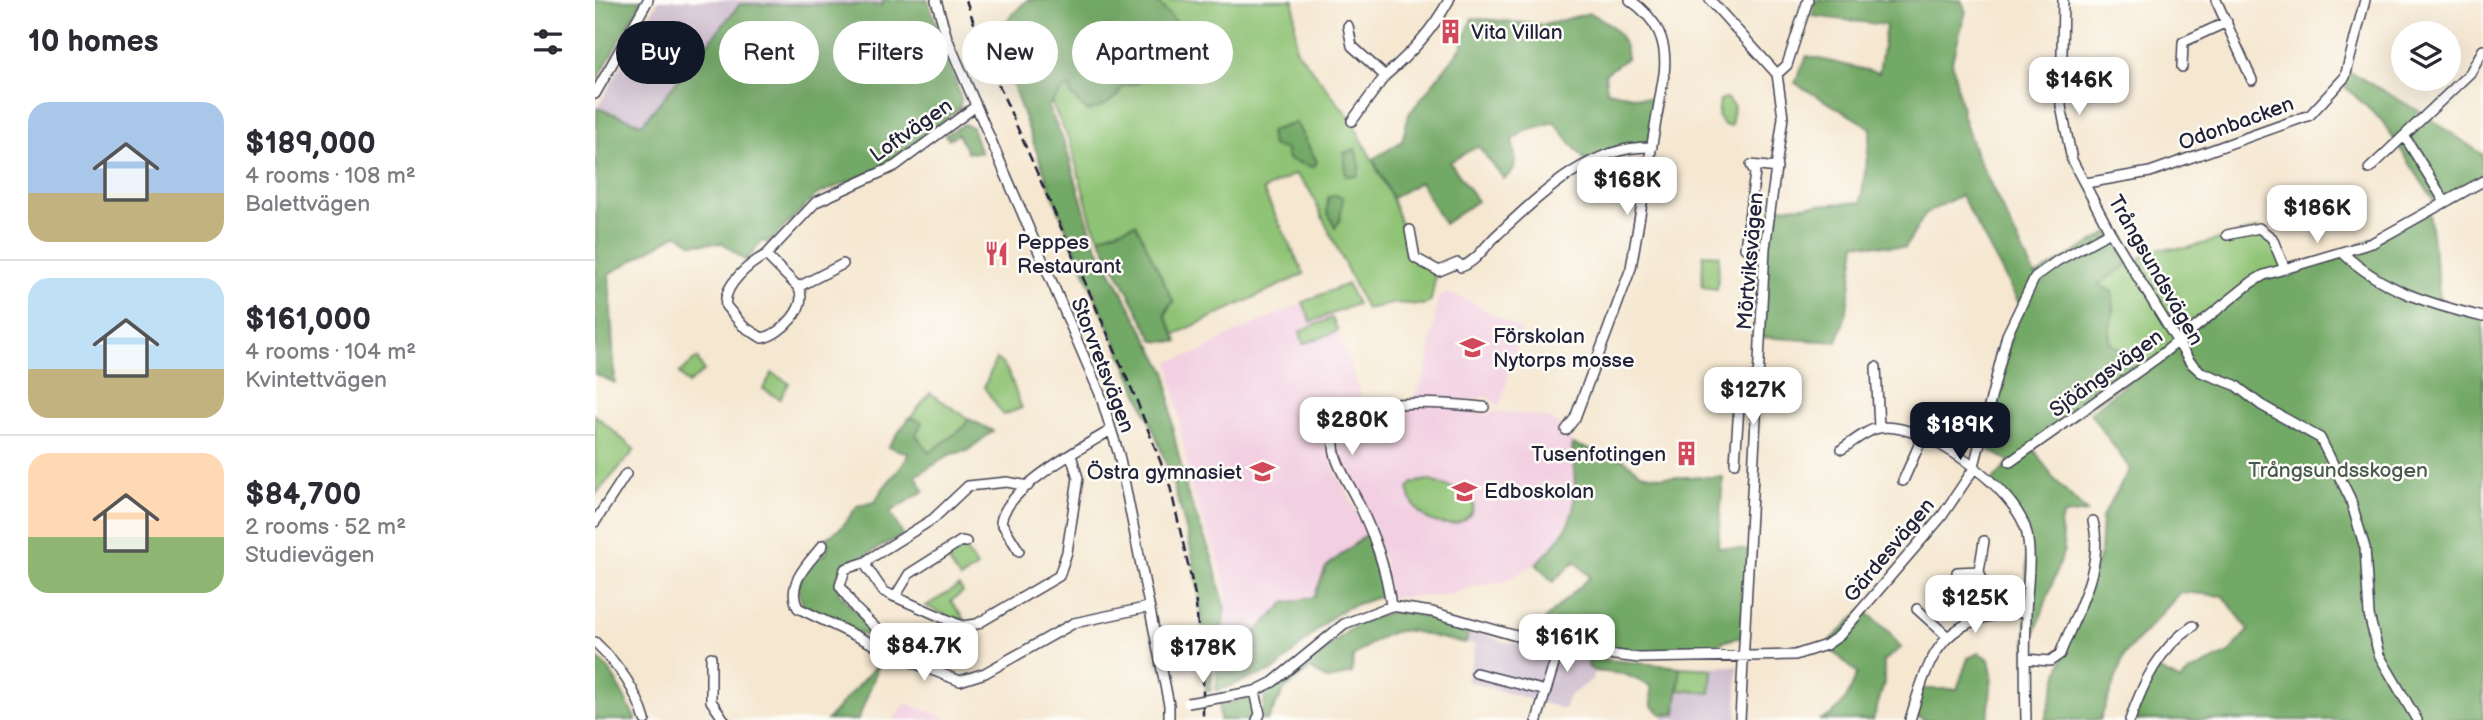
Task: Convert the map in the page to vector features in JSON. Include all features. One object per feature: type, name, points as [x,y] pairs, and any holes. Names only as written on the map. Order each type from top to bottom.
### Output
[{"type":"street","points":[[595,94],[648,0]]},
{"type":"street","name":"Storvretsvägen","points":[[936,0],[947,38],[1100,394],[1111,430],[1149,607],[1169,705],[1169,720]]},
{"type":"street","points":[[1352,121],[1385,76],[1417,47],[1437,22],[1448,0]]},
{"type":"street","points":[[1566,430],[1575,418],[1630,268],[1665,66],[1665,44],[1652,19],[1630,0]]},
{"type":"street","points":[[1710,0],[1777,74],[1787,65],[1808,0]]},
{"type":"street","name":"Trångsundsvägen","points":[[2063,0],[2061,106],[2072,160],[2110,232],[2176,344],[2201,372],[2235,386],[2261,405],[2320,438],[2350,498],[2365,548],[2368,615],[2379,655],[2417,720]]},
{"type":"street","points":[[2215,0],[2252,80]]},
{"type":"street","name":"Odonbacken","points":[[2086,183],[2150,172],[2310,115],[2345,77],[2365,0]]},
{"type":"street","points":[[2182,67],[2183,42],[2227,22]]},
{"type":"street","points":[[1348,26],[1352,46],[1385,76]]},
{"type":"street","points":[[2369,169],[2470,73],[2483,50]]},
{"type":"street","name":"Mörtviksvägen","points":[[1739,720],[1765,248],[1783,117],[1777,74]]},
{"type":"street","name":"Loftvägen","points":[[798,287],[802,293],[801,302],[775,333],[762,338],[743,326],[726,306],[726,294],[744,271],[766,255],[815,202],[895,166],[976,106]]},
{"type":"street","points":[[2405,137],[2445,202]]},
{"type":"street","points":[[1409,230],[1415,258],[1424,265],[1439,271],[1458,263],[1461,267],[1470,264],[1495,237],[1550,189],[1587,163],[1619,149],[1652,148]]},
{"type":"street","points":[[1745,248],[1755,173],[1751,165],[1777,168]]},
{"type":"street","name":"Sjöängsvägen","points":[[2010,462],[2176,344],[2252,282],[2285,269],[2372,243],[2483,181]]},
{"type":"street","points":[[2227,235],[2259,228],[2272,238],[2285,269]]},
{"type":"street","name":"Gärdesvägen","points":[[1391,606],[1411,607],[1559,648],[1639,658],[1795,655],[1826,645],[1839,636],[1942,516],[1973,470],[2007,335],[2035,277],[2057,261],[2110,232]]},
{"type":"street","points":[[2343,253],[2372,275],[2411,296],[2435,306],[2483,317]]},
{"type":"street","points":[[766,255],[798,287],[843,264]]},
{"type":"street","points":[[1876,367],[1879,428]]},
{"type":"street","points":[[1735,463],[1741,378],[1758,378]]},
{"type":"street","points":[[1169,705],[1255,691],[1289,671],[1344,624],[1391,606],[1384,561],[1335,456],[1337,432],[1347,419],[1355,414],[1397,402],[1484,407]]},
{"type":"street","points":[[1842,449],[1879,428],[1896,428],[1923,436],[1962,458],[2007,498],[2027,531],[2030,569],[2026,612],[2027,720]]},
{"type":"street","points":[[1019,551],[1002,517],[1028,486],[1111,430]]},
{"type":"street","points":[[1903,481],[1923,436]]},
{"type":"street","points":[[866,562],[883,591],[962,626],[977,624],[1059,576],[1067,551],[1079,478],[1071,455]]},
{"type":"street","points":[[595,522],[626,474]]},
{"type":"street","points":[[889,652],[889,641],[855,608],[840,586],[845,569],[866,562],[933,519],[968,486],[1007,482],[1028,486]]},
{"type":"street","points":[[2026,659],[2050,661],[2060,654],[2095,562],[2097,537],[2093,521]]},
{"type":"street","points":[[895,597],[909,574],[961,541],[966,542]]},
{"type":"street","points":[[1984,541],[1979,571],[1993,613]]},
{"type":"street","points":[[823,545],[800,574],[794,587],[795,603],[802,612],[960,681],[985,673],[1074,623],[1149,607]]},
{"type":"street","points":[[1957,572],[1979,571]]},
{"type":"street","points":[[1917,609],[1948,637]]},
{"type":"street","points":[[1910,720],[1922,680],[1934,653],[1948,637],[1968,621],[1993,613],[2026,612]]},
{"type":"street","points":[[2130,720],[2152,668],[2182,633],[2193,626]]},
{"type":"street","points":[[595,642],[621,671],[645,720]]},
{"type":"street","points":[[1537,720],[1559,648]]},
{"type":"street","points":[[711,657],[711,701],[723,720]]},
{"type":"street","points":[[1476,673],[1546,691]]},
{"type":"street","points":[[1255,691],[1260,714],[1257,720]]},
{"type":"shaded area","points":[[659,0],[883,0],[882,5],[740,5],[727,21],[719,21],[719,30],[705,48],[705,21],[647,21]]},
{"type":"shaded area","points":[[616,75],[616,84],[675,84],[642,124],[597,108]]},
{"type":"shaded area","name":"Edboskolan","points":[[1446,293],[1468,300],[1521,330],[1500,406],[1486,396],[1473,400],[1417,401],[1487,414],[1499,411],[1548,418],[1566,430],[1572,444],[1577,501],[1554,546],[1536,564],[1504,582],[1470,587],[1449,595],[1390,598],[1384,561],[1335,456],[1337,432],[1347,419],[1412,400],[1426,374],[1438,298]]},
{"type":"shaded area","name":"Östra gymnasiet","points":[[1315,297],[1332,318],[1363,400],[1357,408],[1342,417],[1332,431],[1328,455],[1367,534],[1326,567],[1314,597],[1285,603],[1233,655],[1225,648],[1227,595],[1217,556],[1191,489],[1169,362],[1204,351],[1224,338]]},
{"type":"shaded area","points":[[1469,627],[1497,640],[1589,658],[1588,666],[1594,671],[1592,680],[1569,696],[1564,709],[1467,681],[1476,644],[1466,643]]},
{"type":"shaded area","points":[[1737,666],[1737,720],[1664,720],[1663,715],[1676,713],[1682,667]]},
{"type":"shaded area","points":[[906,703],[951,720],[893,720]]},
{"type":"green space","points":[[595,0],[642,0],[630,21],[616,21],[616,46],[595,84]]},
{"type":"green space","points":[[883,0],[928,0],[935,21],[833,21],[833,84],[948,84],[948,59],[961,98],[960,108],[882,168],[816,195],[768,244],[763,240],[746,261],[723,243],[693,244],[678,234],[609,274],[615,383],[595,374],[597,108],[642,124],[675,84],[705,84],[705,47],[719,30],[719,84],[819,84],[819,21],[726,21],[740,4],[882,5]]},
{"type":"green space","points":[[1027,0],[1155,0],[1176,21],[1072,21],[1072,84],[1134,84],[1123,86],[1108,103],[1087,111],[1071,95],[1070,88],[1065,87],[1048,107],[1065,144],[1093,239],[1167,374],[1173,431],[1187,492],[1212,557],[1225,608],[1220,649],[1212,665],[1211,691],[1206,691],[1203,628],[1197,581],[1173,484],[1143,405],[1054,198],[1013,84],[1058,84],[1058,21],[1006,21]]},
{"type":"green space","points":[[1155,0],[1294,0],[1296,49],[1352,121],[1392,198],[1412,258],[1436,273],[1431,301],[1425,305],[1396,303],[1366,309],[1309,189],[1295,174],[1263,190],[1304,274],[1174,335],[1165,317],[1172,302],[1135,224],[1099,237],[1092,223],[1070,142],[1051,102],[1065,87],[1117,97],[1123,85],[1233,84],[1233,21],[1175,21]],"holes":[[[1296,123],[1317,162],[1313,167],[1288,159],[1285,149]]]},
{"type":"green space","points":[[1816,0],[1961,0],[1966,11],[1952,61],[1963,116],[1975,152],[2035,276],[2110,232],[2129,264],[2098,284],[2112,292],[2109,343],[2129,354],[2130,377],[2033,448],[2054,479],[2087,512],[2064,515],[2060,523],[2064,550],[2026,659],[2027,532],[1991,482],[2010,462],[1981,445],[2020,305],[1961,195],[1926,213],[1905,248],[1856,243],[1847,311],[1837,342],[1760,337],[1771,208],[1861,202],[1871,128],[1795,83],[1807,56],[1879,73],[1886,25],[1812,16]]},
{"type":"green space","points":[[1589,13],[1604,20],[1615,30],[1626,50],[1627,58],[1605,74],[1607,91],[1659,101],[1652,147],[1587,163],[1554,122],[1525,131],[1512,140],[1514,166],[1504,179],[1478,146],[1450,162],[1477,201],[1444,224],[1420,182],[1392,198],[1373,159],[1402,141],[1409,114],[1461,48],[1472,18],[1544,25]]},
{"type":"green space","points":[[2347,70],[2424,114],[2483,155],[2483,181],[2438,207],[2382,121],[2340,82]]},
{"type":"green space","points":[[1726,98],[1734,106],[1731,126],[1724,125],[1718,116],[1720,100]]},
{"type":"green space","points":[[1296,123],[1317,162],[1313,167],[1288,159],[1285,149],[1272,146],[1270,131]]},
{"type":"green space","points":[[964,124],[972,127],[981,153],[967,152],[958,134],[949,139],[945,135]]},
{"type":"green space","points":[[1355,149],[1359,162],[1357,176],[1346,176],[1344,153]]},
{"type":"green space","points":[[1334,195],[1343,197],[1340,220],[1335,228],[1327,211],[1328,198]]},
{"type":"green space","name":"Trångsundsskogen","points":[[2429,211],[2441,307],[2483,317],[2483,720],[2135,720],[2148,682],[2158,669],[2181,681],[2189,672],[2229,653],[2249,630],[2223,596],[2181,592],[2125,654],[2100,720],[2045,720],[2065,650],[2100,554],[2102,517],[2130,469],[2090,413],[2252,282],[2343,253]]},
{"type":"green space","points":[[1136,224],[1174,303],[1169,305],[1165,315],[1178,342],[1154,341],[1099,237]]},
{"type":"green space","points":[[2259,228],[2272,238],[2285,269],[2130,377],[2111,344],[2111,320],[2115,308],[2097,284],[2156,249],[2187,248]]},
{"type":"green space","points":[[1703,254],[1719,255],[1717,289],[1702,287]]},
{"type":"green space","points":[[1347,284],[1357,304],[1311,322],[1303,302]]},
{"type":"green space","points":[[1332,318],[1338,331],[1303,344],[1300,331]]},
{"type":"green space","points":[[697,358],[704,371],[688,384],[679,373]]},
{"type":"green space","points":[[996,359],[1006,368],[1022,408],[1003,415],[984,387]]},
{"type":"green space","points":[[772,373],[789,383],[780,399],[763,389]]},
{"type":"green space","points":[[930,393],[969,419],[963,428],[929,453],[916,435],[911,417]]},
{"type":"green space","points":[[595,415],[635,450],[595,495]]},
{"type":"green space","points":[[910,417],[922,422],[916,435],[929,453],[963,428],[969,419],[993,431],[967,451],[951,454],[916,476],[924,491],[890,512],[903,535],[841,568],[838,574],[840,594],[887,645],[812,612],[803,605],[797,588],[803,574],[820,554],[826,555],[828,544],[823,540],[840,528],[857,506],[875,502],[903,464],[908,453],[888,447]]},
{"type":"green space","points":[[1572,444],[1624,460],[1641,473],[1662,477],[1723,477],[1718,547],[1749,550],[1743,638],[1680,652],[1644,652],[1557,639],[1545,619],[1590,577],[1575,561],[1553,582],[1536,564],[1561,535],[1573,510],[1575,482]]},
{"type":"green space","points":[[1427,480],[1471,494],[1473,506],[1469,515],[1449,524],[1424,516],[1414,505],[1408,488],[1413,483]]},
{"type":"green space","points":[[1367,534],[1381,568],[1384,595],[1346,608],[1328,620],[1275,670],[1216,691],[1218,669],[1285,603],[1314,597],[1326,567]]},
{"type":"green space","points":[[962,544],[977,567],[960,579],[945,556]]},
{"type":"green space","points":[[959,586],[963,592],[951,601],[965,620],[953,619],[926,606]]},
{"type":"green space","points":[[1863,609],[1890,633],[1901,648],[1884,661],[1884,684],[1873,720],[1819,720],[1839,708],[1857,673],[1826,645]]},
{"type":"green space","points":[[1399,611],[1469,627],[1466,643],[1408,631],[1385,635],[1353,657],[1352,673],[1328,680],[1310,669],[1284,690],[1268,720],[1262,720],[1265,696],[1269,692],[1297,674],[1357,625],[1383,614]]},
{"type":"green space","points":[[1979,653],[1989,659],[1992,675],[1988,720],[1925,720],[1912,714],[1919,689],[1957,689],[1968,658]]},
{"type":"green space","points":[[595,656],[610,670],[636,720],[595,720]]},
{"type":"green space","points":[[1589,658],[1680,667],[1676,714],[1663,715],[1652,706],[1651,686],[1624,674],[1594,671],[1588,666]]},
{"type":"green space","points":[[879,665],[858,720],[827,720],[872,670]]},
{"type":"green space","points":[[1680,667],[1712,669],[1710,693],[1679,690]]},
{"type":"green space","points":[[1248,699],[1254,704],[1252,720],[1220,720],[1219,705]]},
{"type":"railway","points":[[966,0],[983,49],[1136,399],[1170,486],[1195,595],[1203,676],[1203,720]]},
{"type":"place","name":"Vita Villan","points":[[1451,32]]},
{"type":"place","name":"Peppes Restaurant","points":[[997,254]]},
{"type":"place","name":"Förskolan Nytorps mosse","points":[[1473,348]]},
{"type":"place","name":"Tusenfotingen","points":[[1686,454]]},
{"type":"place","name":"Östra gymnasiet","points":[[1262,472]]},
{"type":"place","name":"Edboskolan","points":[[1464,491]]}]
